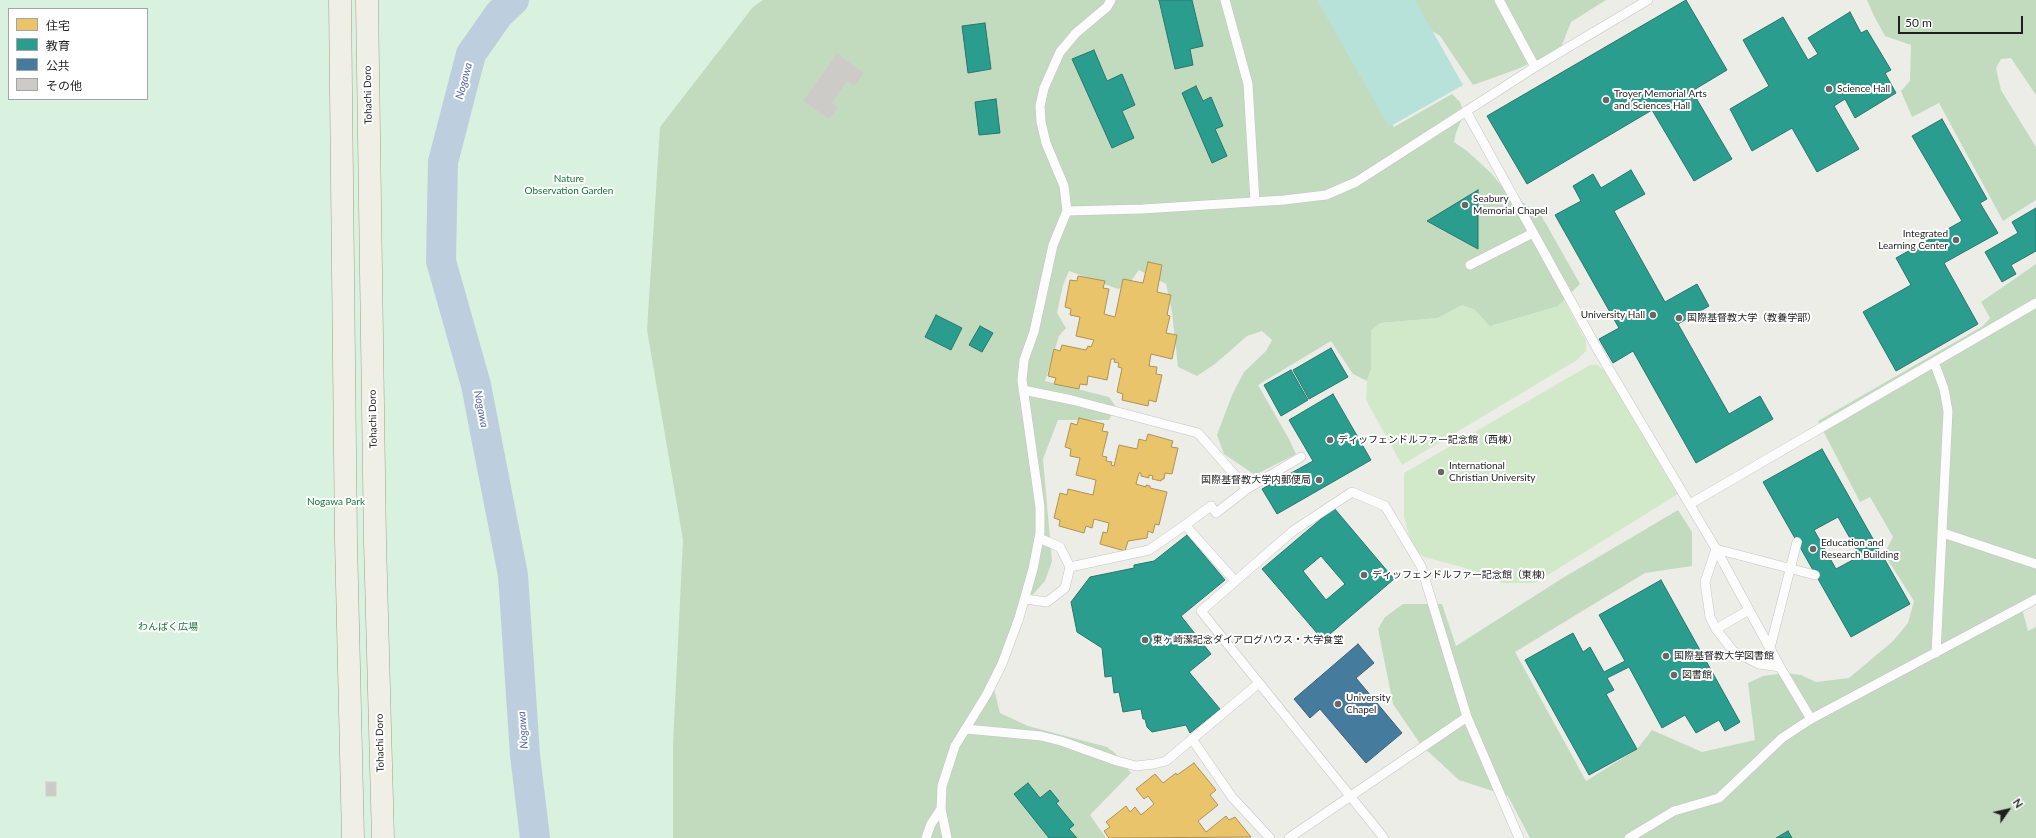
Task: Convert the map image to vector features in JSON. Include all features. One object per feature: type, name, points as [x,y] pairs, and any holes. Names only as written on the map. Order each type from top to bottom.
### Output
[{"type":"main road","points":[[340,0],[345,477],[353,838]]},
{"type":"main road","name":"Tohachi Doro","points":[[367,0],[375,525],[383,838]]},
{"type":"lane","points":[[947,838],[941,809],[942,786],[955,746],[1002,664],[1025,599],[1033,570],[1039,538],[1040,507],[1023,390],[1024,360],[1039,312],[1053,245],[1067,211],[1064,186],[1046,143],[1040,122],[1040,106],[1044,88],[1060,52],[1076,33],[1107,7],[1111,0]]},
{"type":"lane","points":[[1225,0],[1248,84],[1255,202]]},
{"type":"lane","points":[[1499,0],[1534,67]]},
{"type":"lane","points":[[1067,211],[1143,209],[1255,202],[1326,195],[1356,182],[1534,67],[1648,0]]},
{"type":"lane","points":[[1466,111],[1599,352],[1716,549],[1780,667],[1811,719]]},
{"type":"lane","points":[[1470,265],[1533,233]]},
{"type":"lane","points":[[1690,504],[2036,303]]},
{"type":"lane","points":[[1934,362],[1944,389],[1948,411],[1936,653]]},
{"type":"lane","points":[[1023,390],[1072,400],[1198,433],[1247,490]]},
{"type":"lane","points":[[1070,567],[1149,550],[1211,506],[1216,513],[1247,490],[1301,456]]},
{"type":"lane","points":[[1384,838],[1201,611],[1293,531],[1352,492],[1385,506],[1421,566],[1467,717],[1519,838]]},
{"type":"lane","points":[[1185,525],[1235,582]]},
{"type":"lane","points":[[1943,533],[2036,564]]},
{"type":"lane","points":[[1025,599],[1047,602],[1065,588],[1070,567],[1060,547],[1039,538]]},
{"type":"lane","points":[[1770,648],[1796,542]]},
{"type":"lane","points":[[1716,549],[1815,575]]},
{"type":"lane","points":[[1716,549],[1705,582],[1710,617],[1716,629],[1733,650],[1759,664],[1780,667]]},
{"type":"lane","points":[[1629,838],[1674,811],[1719,798],[1782,738],[1811,719],[2036,598]]},
{"type":"lane","points":[[1716,629],[1749,610]]},
{"type":"lane","points":[[966,729],[1041,736],[1136,766],[1154,764],[1166,760],[1259,683]]},
{"type":"lane","points":[[1289,838],[1467,717]]},
{"type":"lane","points":[[1192,739],[1236,802],[1270,838]]},
{"type":"lane","points":[[926,838],[931,824],[941,809]]},
{"type":"green space","name":"Nogawa Park","points":[[0,0],[763,0],[753,7],[660,127],[647,330],[683,540],[673,744],[673,838],[0,838]]},
{"type":"green space","name":"Nature Observation Garden","points":[[574,0],[1324,0],[1394,127],[1452,94],[1460,102],[1464,113],[1454,142],[1467,151],[1491,173],[1506,191],[1541,215],[1580,284],[1558,306],[1490,326],[1475,310],[1462,305],[1438,318],[1380,323],[1371,331],[1371,369],[1367,381],[1353,374],[1331,341],[1258,385],[1296,454],[1255,475],[1224,454],[1217,435],[1232,395],[1244,372],[1266,351],[1272,340],[1262,331],[1247,336],[1215,364],[1197,376],[1178,367],[1172,312],[1166,284],[1139,270],[1128,285],[1118,289],[1069,271],[1063,285],[1057,313],[1066,328],[1059,336],[1045,381],[1109,397],[1116,407],[1109,420],[1058,420],[1043,459],[1052,561],[1045,581],[1020,609],[994,689],[1000,713],[1028,726],[1107,747],[1116,754],[1131,773],[1090,815],[1106,838],[541,838]]},
{"type":"green space","points":[[1410,0],[1606,0],[1571,22],[1560,50],[1515,70],[1473,85],[1440,36],[1427,28]]},
{"type":"green space","points":[[1867,0],[2036,0],[2036,95],[2011,58],[2001,59],[1996,68],[2001,90],[2036,147],[2036,200],[2003,221],[1939,103],[1912,117],[1901,91],[1910,81],[1911,45],[1885,36]]},
{"type":"green space","points":[[2036,264],[2036,594],[2021,605],[2028,631],[2036,627],[2036,838],[1530,838],[1508,796],[1459,780],[1421,745],[1393,704],[1378,629],[1385,617],[1403,604],[1442,604],[1456,646],[1561,579],[1678,510],[1692,532],[1692,566],[1645,573],[1515,652],[1586,781],[1637,749],[1652,730],[1702,752],[1755,740],[1748,683],[1763,676],[1785,673],[1801,675],[1816,682],[1849,678],[1893,641],[1908,623],[1914,601],[1884,554],[1893,537],[1870,497],[1860,502],[1818,421],[1983,326],[1990,318],[1981,302]]},
{"type":"green space","points":[[1564,299],[1586,341],[1586,351],[1577,360],[1402,465],[1366,400],[1367,381],[1371,369],[1371,331],[1380,323],[1438,318],[1462,305],[1475,310],[1558,306]]},
{"type":"green space","points":[[1590,365],[1597,365],[1604,370],[1678,494],[1535,583],[1503,583],[1462,567],[1424,557],[1412,548],[1404,516],[1404,473]]},
{"type":"shaded area","points":[[1317,0],[1415,0],[1463,85],[1389,127]]},
{"type":"building: 住宅","points":[[1148,262],[1162,265],[1157,292],[1171,295],[1167,315],[1170,316],[1166,333],[1177,335],[1172,359],[1151,354],[1149,366],[1157,367],[1156,374],[1162,375],[1156,402],[1149,400],[1148,406],[1122,400],[1123,394],[1117,392],[1122,368],[1118,367],[1119,363],[1114,362],[1115,359],[1111,359],[1107,380],[1088,376],[1087,385],[1080,384],[1079,389],[1054,384],[1056,378],[1048,376],[1054,349],[1060,351],[1062,345],[1086,350],[1088,346],[1091,347],[1094,340],[1076,336],[1080,317],[1070,315],[1071,309],[1065,307],[1070,280],[1077,281],[1078,276],[1105,281],[1103,288],[1109,289],[1104,314],[1115,317],[1123,279],[1143,283]]},
{"type":"building: 住宅","points":[[1079,418],[1104,424],[1102,431],[1108,432],[1102,456],[1107,457],[1106,461],[1112,462],[1111,465],[1114,466],[1119,445],[1137,449],[1139,439],[1146,441],[1148,434],[1173,441],[1171,447],[1178,448],[1172,474],[1165,473],[1164,479],[1161,481],[1152,479],[1153,476],[1149,475],[1149,478],[1141,476],[1141,473],[1139,473],[1136,484],[1146,487],[1146,485],[1150,486],[1150,488],[1167,492],[1159,525],[1155,524],[1153,533],[1148,531],[1147,538],[1128,541],[1125,551],[1100,544],[1103,532],[1107,533],[1109,523],[1094,519],[1092,528],[1086,526],[1084,533],[1059,526],[1060,520],[1054,518],[1060,493],[1067,495],[1068,489],[1093,495],[1096,480],[1076,475],[1080,458],[1070,456],[1071,449],[1065,447],[1071,423],[1077,425]]},
{"type":"building: 住宅","points":[[1194,763],[1216,790],[1210,795],[1218,805],[1198,821],[1206,832],[1226,816],[1229,820],[1235,817],[1251,837],[1109,838],[1104,831],[1110,827],[1106,822],[1126,806],[1130,812],[1135,807],[1141,815],[1154,804],[1148,796],[1144,799],[1136,789],[1155,774],[1163,783],[1176,773],[1177,775]]},
{"type":"building: 教育","points":[[1159,0],[1192,0],[1203,46],[1190,49],[1193,65],[1175,69]]},
{"type":"building: 教育","name":"Troyer Memorial Arts and Sciences Hall","points":[[1686,0],[1727,70],[1692,91],[1732,159],[1694,181],[1652,110],[1527,184],[1487,116]]},
{"type":"building: 教育","name":"Science Hall","points":[[1850,12],[1861,33],[1867,30],[1891,70],[1885,73],[1896,93],[1855,118],[1845,99],[1834,106],[1859,149],[1817,172],[1792,128],[1752,151],[1730,109],[1769,86],[1743,40],[1783,17],[1808,60],[1818,54],[1808,38]]},
{"type":"building: 教育","points":[[985,23],[991,69],[968,73],[962,26]]},
{"type":"building: 教育","points":[[1094,50],[1107,81],[1122,74],[1135,105],[1122,111],[1134,138],[1112,148],[1072,59]]},
{"type":"building: 教育","points":[[1196,86],[1203,101],[1211,97],[1223,126],[1215,129],[1227,156],[1212,163],[1182,93]]},
{"type":"building: 教育","points":[[996,99],[1000,133],[979,135],[975,102]]},
{"type":"building: 教育","name":"Integrated Learning Center","points":[[1942,119],[1987,199],[1980,203],[1998,233],[1944,263],[1978,324],[1896,371],[1863,312],[1911,285],[1896,258],[1962,221],[1912,136]]},
{"type":"building: 教育","name":"University Hall","points":[[1631,170],[1645,194],[1614,211],[1665,302],[1697,284],[1709,306],[1678,324],[1729,414],[1760,396],[1773,419],[1696,463],[1633,351],[1613,363],[1599,339],[1619,328],[1555,215],[1581,201],[1573,186],[1593,174],[1601,188]]},
{"type":"building: 教育","name":"Seabury Memorial Chapel","points":[[1478,190],[1478,249],[1427,221]]},
{"type":"building: 教育","points":[[2036,208],[2036,251],[2011,265],[2016,274],[2002,282],[1985,252],[2018,233],[2012,222]]},
{"type":"building: 教育","points":[[936,315],[962,328],[951,350],[925,337]]},
{"type":"building: 教育","points":[[980,326],[993,333],[982,352],[969,345]]},
{"type":"building: 教育","points":[[1331,348],[1348,377],[1309,399],[1293,370]]},
{"type":"building: 教育","points":[[1291,370],[1308,400],[1281,416],[1264,385]]},
{"type":"building: 教育","name":"ディッフェンドルファー記念館（西棟）","points":[[1333,394],[1371,460],[1277,514],[1262,489],[1313,461],[1289,420]]},
{"type":"building: 教育","name":"Education and Research Building","points":[[1822,449],[1910,604],[1851,637],[1763,482]],"holes":[[[1838,517],[1860,556],[1836,569],[1814,530]]]},
{"type":"building: 教育","name":"ディッフェンドルファー記念館（東棟)","points":[[1334,508],[1394,579],[1323,640],[1262,569]],"holes":[[[1321,556],[1345,584],[1326,600],[1303,571]]]},
{"type":"building: 教育","name":"東ヶ崎潔記念ダイアログハウス・大学食堂","points":[[1187,535],[1225,580],[1181,616],[1211,654],[1189,672],[1220,709],[1190,733],[1186,725],[1152,732],[1147,727],[1145,719],[1143,719],[1141,709],[1123,712],[1119,692],[1114,693],[1112,676],[1105,677],[1102,648],[1077,632],[1071,602],[1090,577],[1134,568],[1134,565],[1154,561]]},
{"type":"building: 教育","name":"図書館","points":[[1661,580],[1740,722],[1725,731],[1719,720],[1696,733],[1685,715],[1662,728],[1629,667],[1607,678],[1614,690],[1606,694],[1637,749],[1589,775],[1525,660],[1573,633],[1583,652],[1590,647],[1604,672],[1625,661],[1599,615]]},
{"type":"building: 教育","points":[[1028,783],[1040,798],[1050,790],[1059,801],[1056,803],[1074,825],[1069,829],[1077,838],[1049,838],[1014,794]]},
{"type":"building: 教育","points":[[1788,831],[1792,838],[1776,838]]},
{"type":"building: 公共","name":"University Chapel","points":[[1358,644],[1374,663],[1356,678],[1402,733],[1366,763],[1320,709],[1310,718],[1294,699]]},
{"type":"building: その他","points":[[837,54],[864,73],[854,86],[847,81],[832,103],[838,107],[829,119],[803,101]]},
{"type":"building: その他","points":[[46,782],[56,782],[56,796],[46,796]]},
{"type":"waterway","name":"Nogawa","points":[[514,0],[499,14],[471,54],[443,162],[441,261],[476,385],[513,575],[525,755],[535,838]]},
{"type":"place","name":"Science Hall","points":[[1829,89]]},
{"type":"place","name":"Troyer Memorial Arts and Sciences Hall","points":[[1606,100]]},
{"type":"place","name":"Seabury Memorial Chapel","points":[[1465,205]]},
{"type":"place","name":"Integrated Learning Center","points":[[1956,240]]},
{"type":"place","name":"University Hall","points":[[1653,315]]},
{"type":"place","name":"国際基督教大学（教養学部）","points":[[1679,318]]},
{"type":"place","name":"ディッフェンドルファー記念館（西棟）","points":[[1330,440]]},
{"type":"place","name":"International Christian University","points":[[1441,472]]},
{"type":"place","name":"国際基督教大学内郵便局","points":[[1319,480]]},
{"type":"place","name":"Education and Research Building","points":[[1813,549]]},
{"type":"place","name":"ディッフェンドルファー記念館（東棟)","points":[[1364,575]]},
{"type":"place","name":"東ヶ崎潔記念ダイアログハウス・大学食堂","points":[[1145,640]]},
{"type":"place","name":"国際基督教大学図書館","points":[[1666,656]]},
{"type":"place","name":"図書館","points":[[1674,675]]},
{"type":"place","name":"University Chapel","points":[[1338,704]]},
{"type":"park label","name":"わんぱく広場","points":[[168,627]]}]
